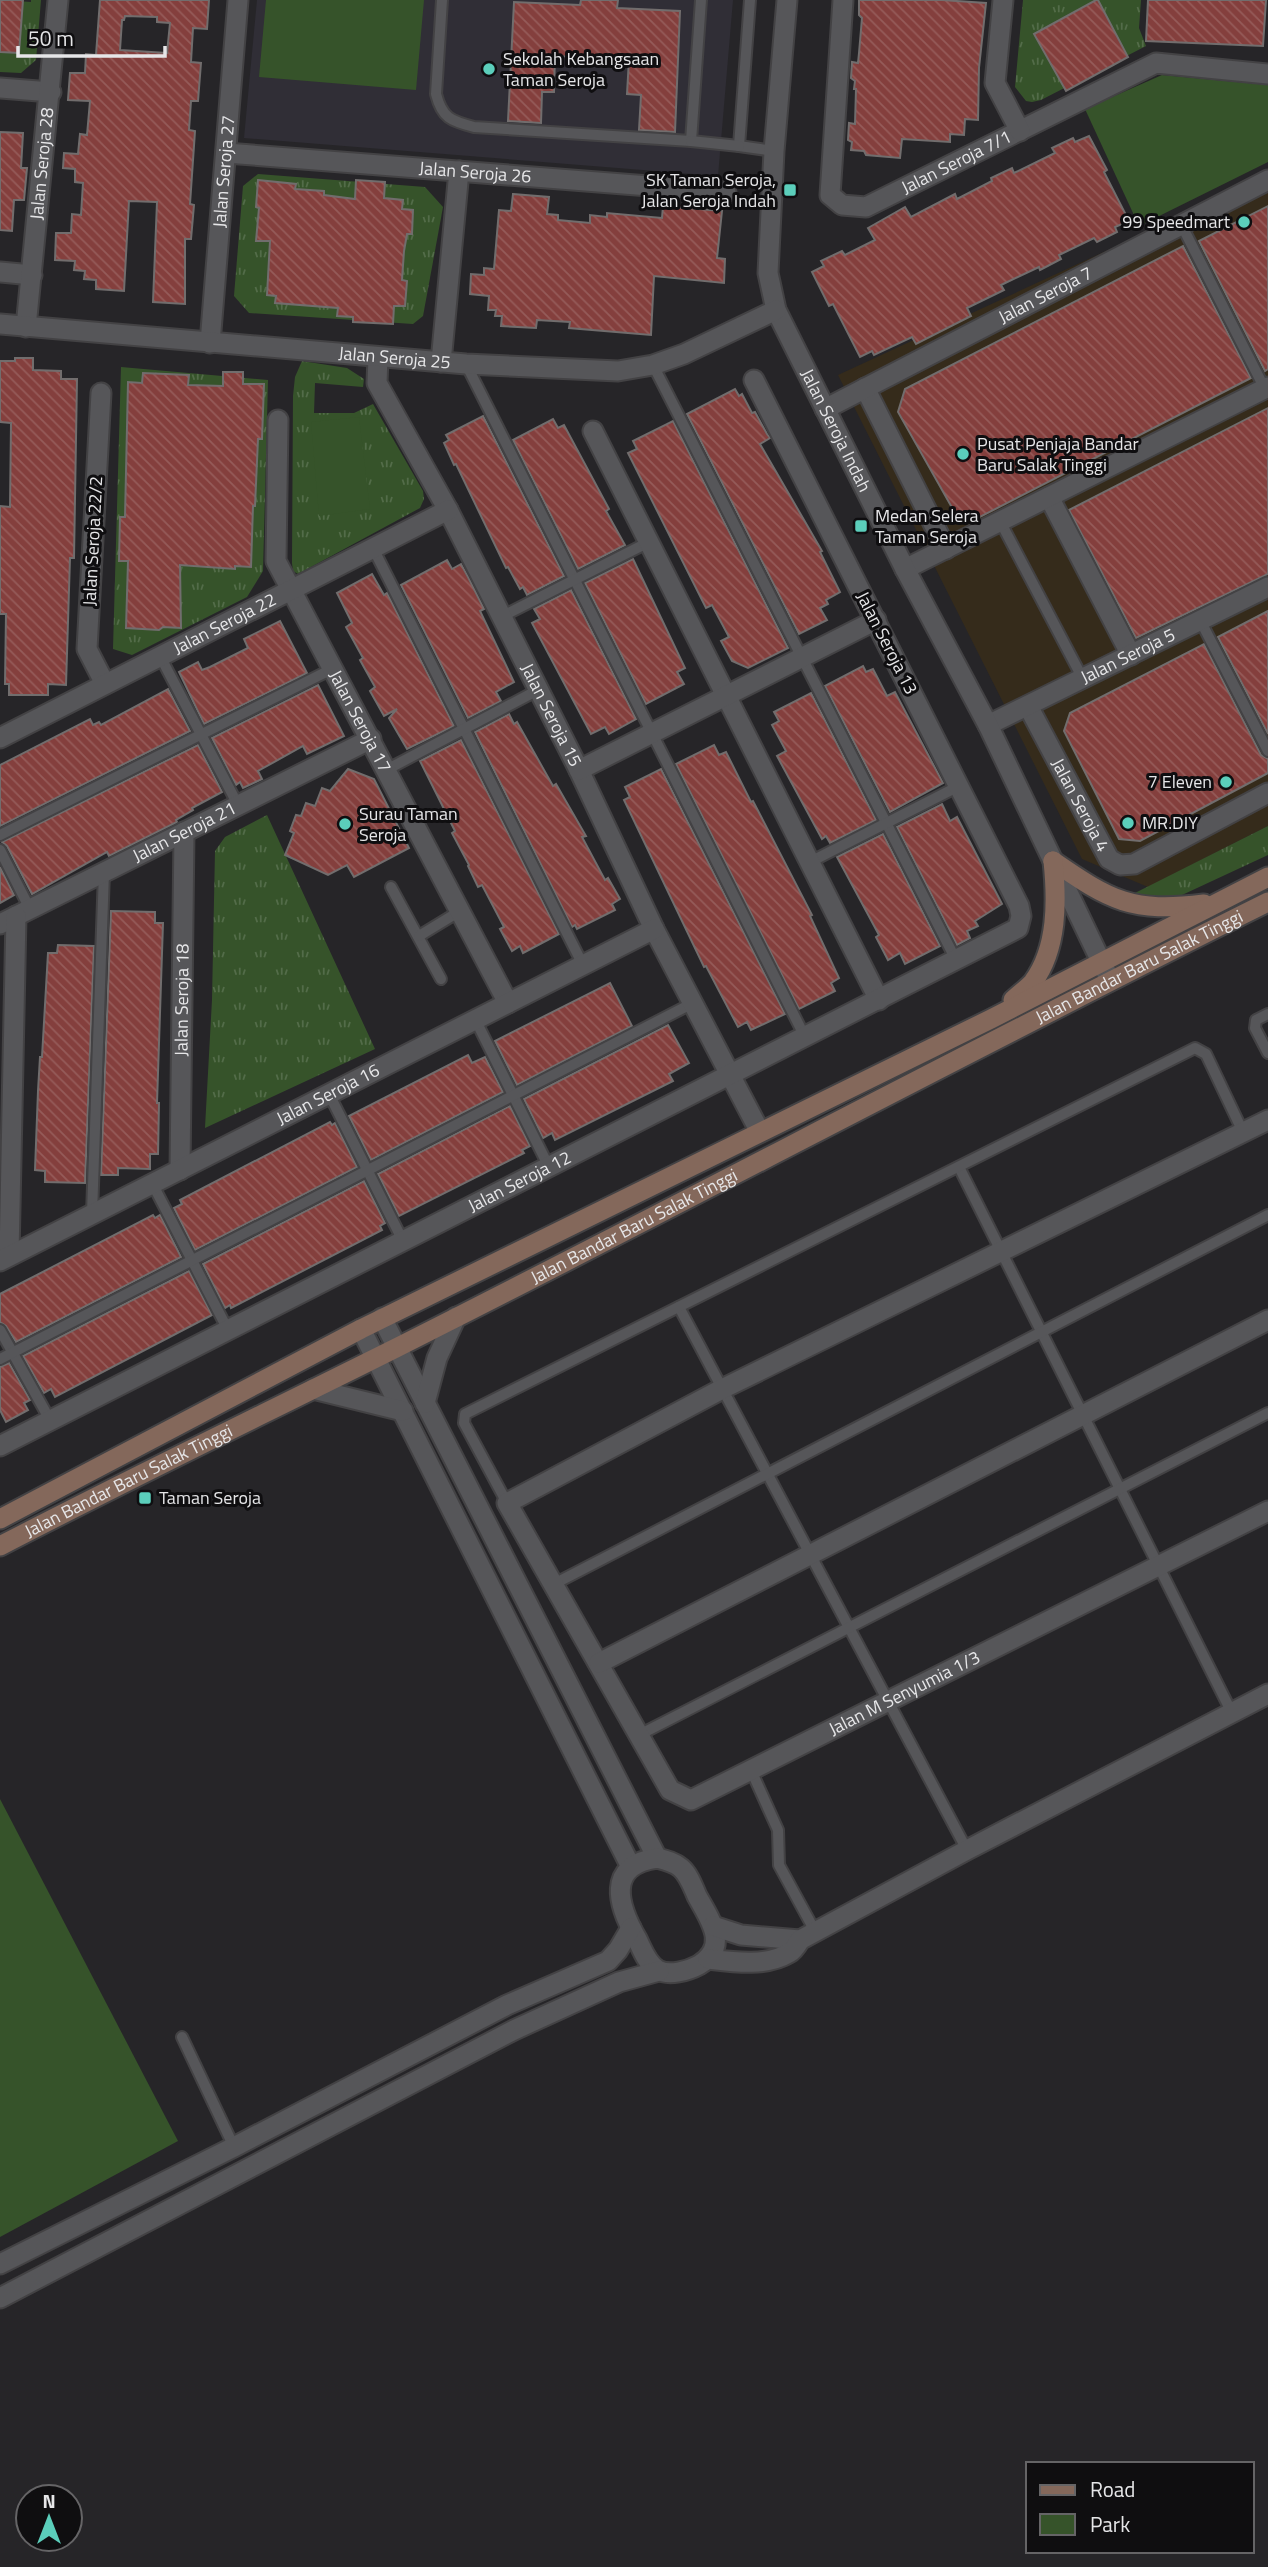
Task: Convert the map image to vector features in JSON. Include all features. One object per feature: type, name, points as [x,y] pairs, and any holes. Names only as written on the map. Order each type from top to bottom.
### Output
[{"type":"main road","points":[[1053,861],[1099,892],[1131,905],[1182,907],[1218,903]]},
{"type":"main road","points":[[991,1019],[1032,982],[1046,958],[1057,898],[1053,861]]},
{"type":"main road","name":"Jalan Bandar Baru Salak Tinggi","points":[[0,1546],[137,1474],[456,1317],[1106,971],[1218,903],[1268,877]]},
{"type":"main road","name":"Jalan Bandar Baru Salak Tinggi","points":[[0,1518],[382,1318],[991,1019],[1268,902]]},
{"type":"street","name":"Jalan Seroja 28","points":[[26,327],[58,0]]},
{"type":"street","name":"Jalan Seroja 27","points":[[210,343],[238,0]]},
{"type":"street","name":"Jalan Seroja Indah","points":[[787,0],[774,151],[768,274],[776,310],[905,569],[988,725],[1106,971]]},
{"type":"street","name":"Jalan Seroja 7/1","points":[[843,0],[830,195],[842,205],[866,207],[1156,63],[1268,74]]},
{"type":"street","points":[[1003,0],[995,83],[1020,131]]},
{"type":"street","points":[[0,88],[51,92]]},
{"type":"street","name":"Jalan Seroja 26","points":[[226,153],[726,192]]},
{"type":"street","points":[[441,362],[459,171]]},
{"type":"street","name":"Jalan Seroja 7","points":[[825,409],[1268,180]]},
{"type":"street","points":[[0,272],[32,275]]},
{"type":"street","name":"Jalan Seroja 25","points":[[0,324],[466,364],[618,370],[653,365],[684,354],[776,310]]},
{"type":"street","name":"Jalan Seroja 15","points":[[378,357],[377,383],[448,510],[579,770],[654,929],[760,1132]]},
{"type":"street","name":"Jalan Seroja 13","points":[[754,380],[1019,906]]},
{"type":"street","points":[[865,388],[946,549]]},
{"type":"street","points":[[905,569],[1267,391]]},
{"type":"street","name":"Jalan Seroja 22/2","points":[[101,393],[87,649],[105,684]]},
{"type":"street","name":"Jalan Seroja 17","points":[[278,419],[276,561],[508,1003]]},
{"type":"street","points":[[593,431],[879,1000]]},
{"type":"street","points":[[1049,497],[1130,655]]},
{"type":"street","name":"Jalan Seroja 22","points":[[0,738],[448,510]]},
{"type":"street","name":"Jalan Seroja 5","points":[[988,725],[1268,587]]},
{"type":"street","points":[[579,770],[876,620]]},
{"type":"street","name":"Jalan Seroja 4","points":[[1028,706],[1108,859],[1120,865],[1135,864],[1268,793]]},
{"type":"street","name":"Jalan Seroja 21","points":[[15,916],[371,739]]},
{"type":"street","name":"Jalan Seroja 18","points":[[180,1170],[184,832]]},
{"type":"street","name":"Jalan Seroja 12","points":[[0,1446],[1018,928],[1021,916],[1019,906]]},
{"type":"street","points":[[5,1259],[15,916]]},
{"type":"street","name":"Jalan Seroja 16","points":[[5,1259],[654,929]]},
{"type":"street","points":[[507,1503],[722,1390],[1242,1132],[1266,1124]]},
{"type":"street","points":[[425,1403],[437,1358],[456,1317]]},
{"type":"street","points":[[382,1318],[657,1858]]},
{"type":"street","points":[[599,1663],[1268,1320]]},
{"type":"street","points":[[361,1329],[631,1867]]},
{"type":"street","points":[[313,1388],[402,1411]]},
{"type":"street","name":"Jalan M Senyumia 1/3","points":[[507,1503],[670,1790],[691,1800],[1268,1511]]},
{"type":"street","points":[[708,1959],[738,1962],[772,1959],[790,1953],[808,1936],[1268,1694]]},
{"type":"street","points":[[0,2298],[514,2030],[619,1982],[659,1971],[678,1972],[708,1959],[714,1949],[716,1937],[713,1926],[684,1870],[674,1863],[657,1858],[643,1860],[631,1867],[619,1888],[620,1901],[631,1928],[650,1963],[659,1971]]},
{"type":"street","points":[[713,1926],[741,1935],[808,1936]]},
{"type":"street","points":[[0,2264],[234,2147],[507,2005],[608,1961],[631,1928]]},
{"type":"lane","points":[[442,0],[436,94],[439,107],[451,121],[474,127],[691,141],[774,151]]},
{"type":"lane","points":[[691,141],[701,0]]},
{"type":"lane","points":[[739,146],[750,0]]},
{"type":"lane","points":[[1181,223],[1267,391]]},
{"type":"lane","points":[[466,364],[805,1037]]},
{"type":"lane","points":[[653,365],[956,960]]},
{"type":"lane","points":[[1000,522],[1083,679]]},
{"type":"lane","points":[[501,617],[649,542]]},
{"type":"lane","points":[[373,548],[583,965]]},
{"type":"lane","points":[[1200,620],[1268,751]]},
{"type":"lane","points":[[160,656],[238,805]]},
{"type":"lane","points":[[0,835],[334,668]]},
{"type":"lane","points":[[386,770],[538,690]]},
{"type":"lane","points":[[810,862],[959,786]]},
{"type":"lane","points":[[0,850],[15,916]]},
{"type":"lane","points":[[92,1214],[104,872]]},
{"type":"lane","points":[[391,887],[441,979]]},
{"type":"lane","points":[[419,936],[460,911]]},
{"type":"lane","points":[[0,1359],[693,1003]]},
{"type":"lane","points":[[1268,1014],[1256,1020],[1255,1027],[1268,1053]]},
{"type":"lane","points":[[475,1019],[549,1167]]},
{"type":"lane","points":[[507,1503],[464,1423],[465,1414],[1195,1048],[1206,1054],[1242,1132]]},
{"type":"lane","points":[[329,1094],[403,1241]]},
{"type":"lane","points":[[959,1167],[1232,1713]]},
{"type":"lane","points":[[152,1183],[229,1330]]},
{"type":"lane","points":[[554,1584],[1268,1215]]},
{"type":"lane","points":[[678,1307],[967,1850]]},
{"type":"lane","points":[[0,1330],[50,1420]]},
{"type":"lane","points":[[639,1735],[1268,1413]]},
{"type":"lane","points":[[751,1770],[778,1830],[779,1865],[808,1936]]},
{"type":"lane","points":[[182,2037],[234,2147]]},
{"type":"shaded area","name":"Sekolah Kebangsaan Taman Seroja","points":[[257,0],[733,0],[718,176],[244,138]]},
{"type":"shaded area","points":[[1268,176],[1268,826],[1148,887],[1082,859],[838,375]]},
{"type":"green space","points":[[0,0],[41,0],[36,60],[21,73],[0,72]]},
{"type":"green space","points":[[266,0],[424,0],[416,90],[259,77]]},
{"type":"green space","points":[[1023,0],[1141,0],[1139,28],[1146,46],[1041,100],[1026,101],[1015,87]]},
{"type":"green space","points":[[1162,75],[1268,85],[1268,162],[1139,226],[1085,109]]},
{"type":"green space","points":[[258,174],[425,187],[443,207],[423,316],[413,324],[249,313],[234,296],[243,186]]},
{"type":"green space","points":[[302,361],[347,368],[364,379],[363,387],[315,383],[314,413],[354,413],[373,404],[423,491],[424,499],[420,508],[298,574],[293,571],[292,563],[293,396],[295,377]]},
{"type":"green space","points":[[121,367],[268,380],[263,571],[247,597],[132,655],[113,649]]},
{"type":"green space","points":[[359,417],[370,509],[319,516],[311,422]]},
{"type":"green space","points":[[267,815],[375,1049],[205,1128],[212,1000],[215,851],[225,837]]},
{"type":"green space","points":[[1268,826],[1268,855],[1182,895],[1164,898],[1129,896]]},
{"type":"green space","points":[[0,1799],[178,2141],[0,2237]]},
{"type":"building","points":[[0,0],[23,0],[19,53],[0,52]]},
{"type":"building","points":[[100,0],[209,0],[207,29],[193,28],[191,62],[201,63],[198,101],[191,101],[189,130],[195,131],[190,204],[194,205],[191,239],[185,239],[185,304],[153,302],[157,202],[129,201],[124,291],[96,289],[96,280],[84,279],[85,271],[74,270],[75,261],[55,260],[56,233],[71,233],[72,214],[81,215],[83,183],[75,182],[75,169],[63,168],[64,153],[78,154],[80,134],[87,135],[90,101],[68,100],[70,73],[85,73],[86,54],[96,55]],"holes":[[[125,16],[157,17],[157,22],[170,23],[167,53],[120,50],[122,20]]]},
{"type":"building","name":"Sekolah Kebangsaan Taman Seroja","points":[[581,0],[618,0],[617,8],[680,11],[675,132],[639,130],[641,95],[627,94],[629,59],[555,56],[554,92],[542,92],[541,123],[508,121],[514,2],[580,5]]},
{"type":"building","points":[[859,0],[986,3],[979,68],[978,120],[965,119],[964,135],[950,134],[950,142],[902,139],[900,158],[866,155],[864,151],[851,150],[852,142],[848,140],[849,123],[855,124],[856,89],[855,81],[851,78],[852,62],[858,63],[862,18],[859,15]]},
{"type":"building","points":[[1096,0],[1128,57],[1066,91],[1034,34]]},
{"type":"building","points":[[1148,0],[1266,0],[1263,46],[1146,41]]},
{"type":"building","points":[[0,132],[23,133],[21,168],[27,168],[24,200],[14,200],[12,231],[0,230]]},
{"type":"building","points":[[1089,136],[1129,221],[1115,227],[1117,232],[1097,242],[1094,238],[1059,255],[1061,259],[1040,270],[1039,267],[1001,285],[1004,290],[967,308],[971,316],[916,344],[912,337],[874,355],[872,351],[860,357],[833,304],[829,306],[812,272],[824,266],[821,261],[842,251],[845,255],[875,240],[868,228],[905,207],[911,217],[955,194],[957,199],[1012,168],[1014,173],[1055,153],[1052,148],[1073,138],[1075,142]]},
{"type":"building","points":[[258,180],[296,184],[295,189],[324,191],[324,195],[355,199],[356,180],[385,182],[384,198],[403,200],[402,209],[413,210],[412,234],[407,234],[404,251],[402,280],[407,281],[405,306],[394,306],[393,324],[353,322],[353,317],[337,316],[338,308],[275,303],[276,296],[267,295],[270,241],[256,241]]},
{"type":"building","points":[[513,194],[549,197],[547,214],[558,215],[558,220],[590,223],[590,215],[607,217],[607,213],[662,218],[663,206],[722,211],[717,258],[725,259],[724,283],[654,276],[651,335],[569,328],[570,322],[537,320],[536,328],[501,326],[502,316],[495,316],[496,310],[488,310],[489,296],[470,294],[471,274],[484,275],[484,268],[494,269],[499,210],[511,211]]},
{"type":"building","points":[[1268,206],[1268,369],[1265,371],[1199,241]]},
{"type":"building","points":[[1183,246],[1251,378],[970,522],[959,520],[898,412],[905,389]]},
{"type":"building","points":[[15,358],[33,358],[33,370],[61,371],[61,379],[77,379],[74,558],[70,558],[66,685],[48,684],[48,695],[9,695],[9,684],[5,684],[6,614],[0,614],[0,506],[10,507],[11,423],[0,422],[0,361],[15,361]]},
{"type":"building","points":[[223,372],[243,372],[243,384],[264,384],[262,439],[258,439],[253,506],[251,567],[235,566],[235,569],[180,565],[181,628],[126,628],[128,561],[119,561],[120,517],[125,517],[128,382],[142,383],[143,373],[189,375],[188,385],[223,386]]},
{"type":"building","points":[[735,389],[739,396],[742,394],[752,413],[755,412],[770,438],[760,444],[822,551],[820,552],[840,592],[826,600],[828,604],[820,608],[827,620],[799,634],[687,414]]},
{"type":"building","points":[[1268,408],[1268,574],[1136,638],[1069,510]]},
{"type":"building","points":[[483,416],[564,576],[527,595],[523,587],[520,589],[508,567],[506,568],[444,443],[449,440],[446,435]]},
{"type":"building","points":[[553,419],[558,428],[564,425],[625,545],[578,569],[513,440]]},
{"type":"building","points":[[673,421],[788,648],[748,668],[732,661],[721,641],[729,637],[712,605],[706,608],[628,453],[637,449],[633,441]]},
{"type":"building","points":[[633,559],[685,668],[677,672],[684,684],[646,704],[585,583]]},
{"type":"building","points":[[447,560],[452,569],[461,564],[484,609],[480,611],[514,682],[496,692],[501,701],[468,718],[401,585]]},
{"type":"building","points":[[372,574],[384,595],[387,593],[454,726],[407,749],[389,718],[397,709],[384,716],[370,691],[375,687],[346,627],[352,623],[337,593]]},
{"type":"building","points":[[571,590],[636,719],[609,734],[605,727],[591,734],[532,623],[540,619],[534,609]]},
{"type":"building","points":[[1268,611],[1268,734],[1218,637]]},
{"type":"building","points":[[280,621],[307,673],[204,724],[179,672],[198,662],[202,670],[248,648],[244,639]]},
{"type":"building","points":[[1204,644],[1261,755],[1268,759],[1268,773],[1140,841],[1119,839],[1064,731],[1070,713]]},
{"type":"building","points":[[863,666],[866,672],[873,669],[887,696],[895,692],[943,783],[890,812],[825,686]]},
{"type":"building","points":[[318,685],[344,736],[307,754],[303,746],[258,771],[262,779],[243,788],[240,782],[236,785],[212,738]]},
{"type":"building","points":[[168,689],[190,731],[0,826],[0,765],[90,719],[93,725],[99,722],[101,725]]},
{"type":"building","points":[[811,693],[876,820],[830,843],[826,836],[822,839],[777,756],[786,751],[772,725],[779,721],[774,712]]},
{"type":"building","points":[[509,714],[514,724],[517,722],[553,786],[556,784],[586,836],[582,837],[605,880],[608,878],[620,899],[612,904],[615,910],[577,929],[575,925],[572,927],[475,732]]},
{"type":"building","points":[[461,740],[559,934],[523,953],[520,946],[512,951],[500,929],[504,927],[482,885],[478,887],[452,833],[455,831],[420,761]]},
{"type":"building","points":[[198,745],[222,792],[192,808],[193,810],[176,820],[177,822],[109,856],[107,852],[32,894],[7,846],[2,842]]},
{"type":"building","points":[[714,745],[719,755],[726,752],[751,802],[753,801],[812,915],[810,916],[839,978],[831,983],[835,991],[799,1009],[676,764]]},
{"type":"building","name":"Surau Taman Seroja","points":[[348,769],[374,779],[409,848],[354,877],[347,865],[328,875],[285,855],[294,833],[290,831],[296,815],[301,816],[306,803],[315,806],[322,788],[330,791]]},
{"type":"building","points":[[661,769],[785,1014],[751,1030],[747,1022],[738,1027],[706,966],[704,967],[624,800],[630,797],[625,787]]},
{"type":"building","points":[[942,804],[950,821],[957,817],[1002,904],[975,921],[978,926],[967,931],[970,938],[957,945],[897,827]]},
{"type":"building","points":[[883,834],[940,946],[905,964],[900,953],[888,960],[876,937],[879,935],[837,857]]},
{"type":"building","points":[[0,867],[14,895],[0,903]]},
{"type":"building","points":[[111,911],[155,912],[155,923],[163,923],[157,1103],[158,1154],[150,1154],[150,1169],[118,1168],[118,1175],[101,1175]]},
{"type":"building","points":[[58,945],[94,946],[85,1183],[45,1182],[45,1171],[35,1170],[48,953],[57,953]]},
{"type":"building","points":[[610,983],[632,1026],[517,1085],[495,1041]]},
{"type":"building","points":[[668,1025],[689,1063],[669,1074],[673,1081],[555,1140],[552,1133],[543,1138],[524,1099]]},
{"type":"building","points":[[468,1055],[472,1063],[485,1057],[503,1092],[371,1160],[349,1116]]},
{"type":"building","points":[[510,1106],[530,1146],[522,1150],[524,1153],[399,1216],[378,1174]]},
{"type":"building","points":[[330,1122],[332,1125],[335,1123],[357,1167],[195,1250],[174,1208],[182,1204],[180,1200]]},
{"type":"building","points":[[364,1181],[385,1223],[380,1226],[382,1230],[231,1308],[230,1305],[225,1308],[203,1264]]},
{"type":"building","points":[[153,1215],[155,1218],[160,1215],[181,1257],[16,1342],[6,1326],[0,1322],[0,1294]]},
{"type":"building","points":[[189,1271],[212,1315],[55,1397],[51,1389],[44,1393],[23,1356]]},
{"type":"building","points":[[9,1363],[30,1400],[24,1403],[28,1410],[6,1422],[0,1410],[0,1367]]},
{"type":"place","name":"Sekolah Kebangsaan Taman Seroja","points":[[489,69]]},
{"type":"place","name":"SK Taman Seroja, Jalan Seroja Indah","points":[[790,190]]},
{"type":"place","name":"99 Speedmart","points":[[1244,222]]},
{"type":"place","name":"Pusat Penjaja Bandar Baru Salak Tinggi","points":[[963,454]]},
{"type":"place","name":"Medan Selera Taman Seroja","points":[[861,526]]},
{"type":"place","name":"7 Eleven","points":[[1226,782]]},
{"type":"place","name":"MR.DIY","points":[[1128,823]]},
{"type":"place","name":"Surau Taman Seroja","points":[[345,824]]},
{"type":"place","name":"Taman Seroja","points":[[145,1498]]}]
